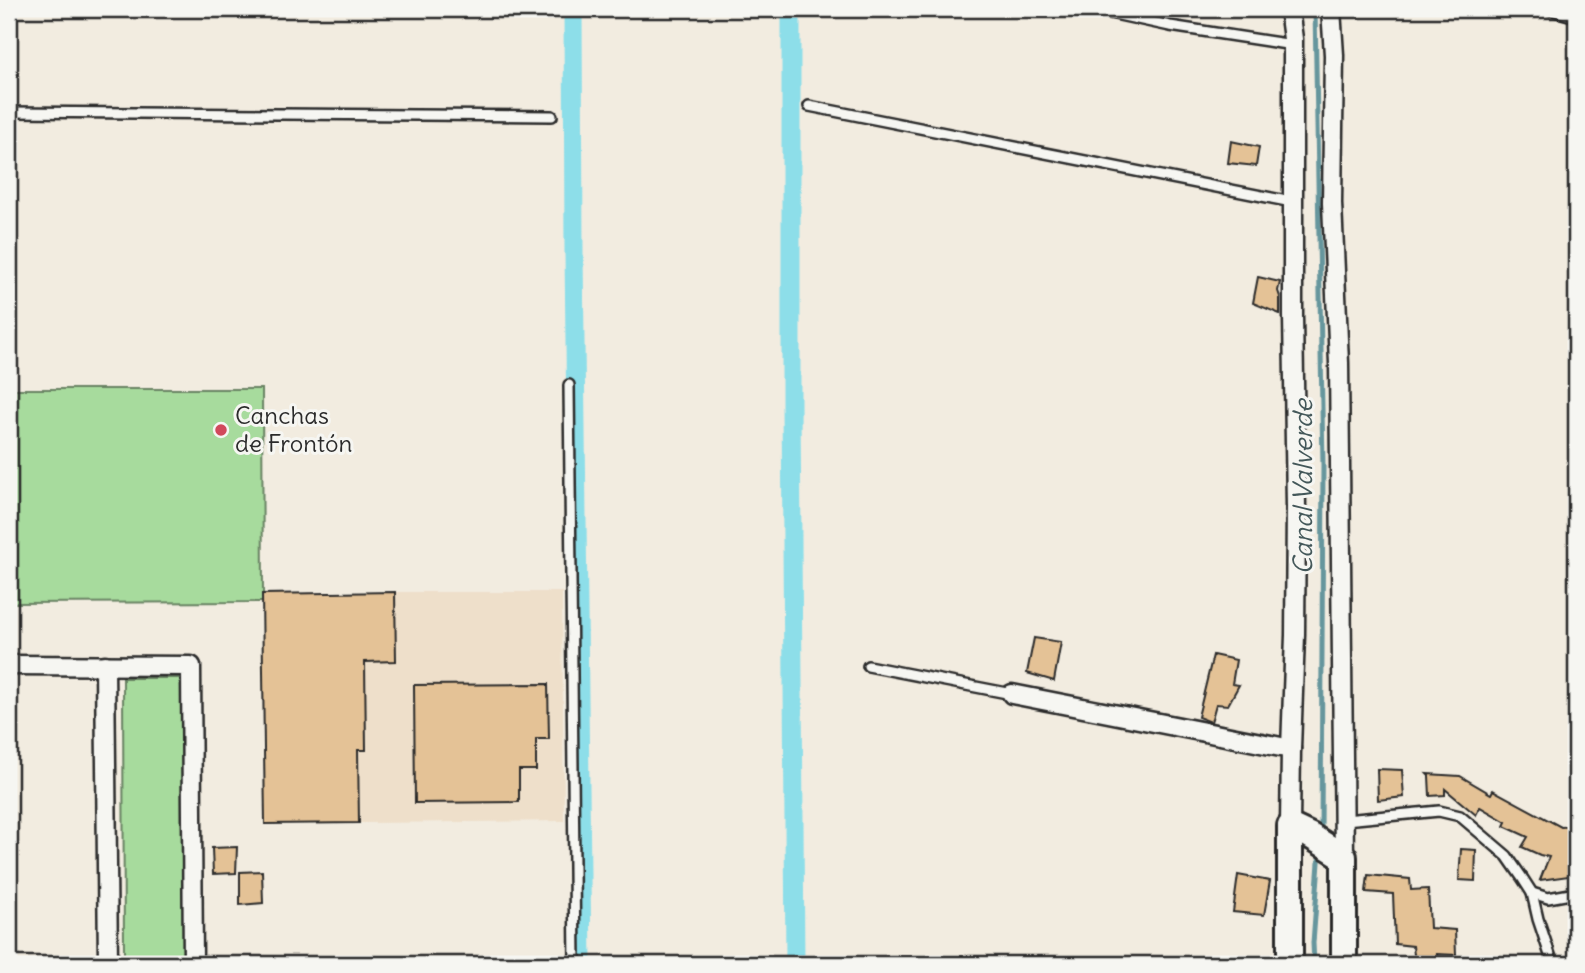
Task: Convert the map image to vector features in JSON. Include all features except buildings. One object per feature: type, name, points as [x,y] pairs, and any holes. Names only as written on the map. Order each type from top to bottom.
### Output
[{"type":"street","points":[[1289,9],[1293,45],[1296,507],[1296,635],[1291,749],[1299,831],[1290,964]]},
{"type":"street","points":[[1331,9],[1334,55],[1332,204],[1339,363],[1345,820],[1337,854],[1344,964]]},
{"type":"street","points":[[9,665],[191,666],[193,964]]},
{"type":"street","points":[[105,665],[108,964]]},
{"type":"street","points":[[1012,694],[1291,749]]},
{"type":"street","points":[[1299,831],[1337,854]]},
{"type":"lane","points":[[1091,9],[1170,26],[1293,45]]},
{"type":"lane","points":[[1548,9],[1576,17]]},
{"type":"lane","points":[[809,106],[1292,202]]},
{"type":"lane","points":[[9,112],[552,116]]},
{"type":"lane","points":[[569,385],[575,964]]},
{"type":"lane","points":[[867,666],[1012,694]]},
{"type":"lane","points":[[1345,820],[1439,811],[1460,816],[1507,856],[1532,893],[1553,964]]},
{"type":"lane","points":[[1532,893],[1548,898],[1576,893]]},
{"type":"shaded area","points":[[395,592],[562,592],[564,821],[265,824]]},
{"type":"green space","points":[[9,389],[262,389],[263,602],[9,603]]},
{"type":"green space","points":[[123,678],[183,678],[183,960],[124,960]]},
{"type":"waterway","points":[[573,9],[582,964]]},
{"type":"waterway","points":[[791,9],[795,964]]},
{"type":"waterway","name":"Canal Valverde","points":[[1315,9],[1323,465],[1321,835]]},
{"type":"waterway","name":"Canal Valverde","points":[[1314,964],[1320,849]]},
{"type":"place","name":"Canchas de Frontón","points":[[221,430]]}]
